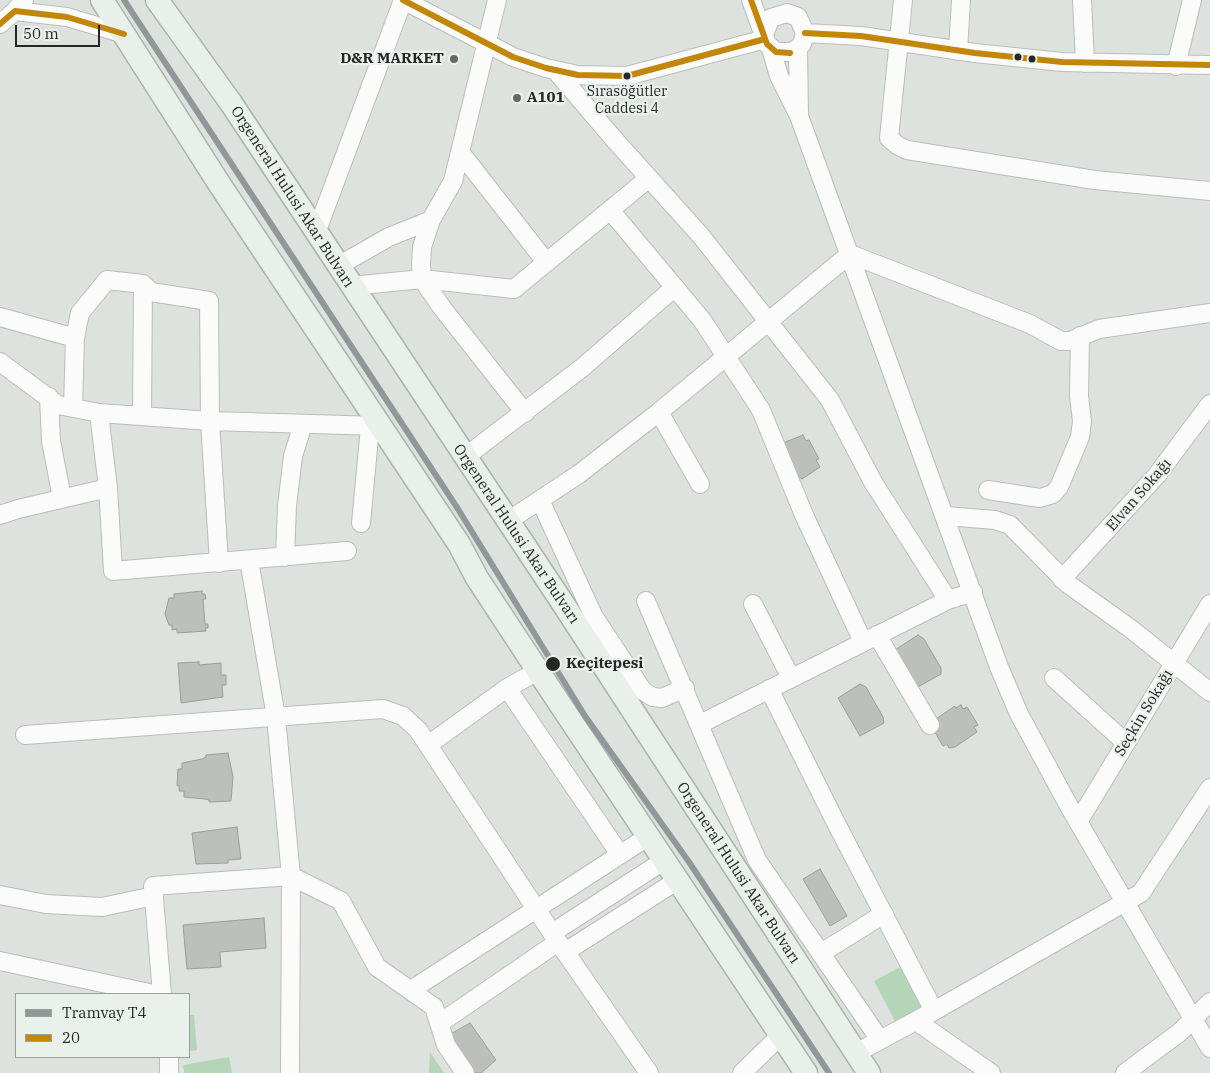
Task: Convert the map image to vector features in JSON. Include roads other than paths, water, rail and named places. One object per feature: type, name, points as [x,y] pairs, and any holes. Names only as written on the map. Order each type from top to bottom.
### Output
[{"type":"main road","points":[[102,0],[375,427],[459,544],[477,578],[538,671],[806,1073]]},
{"type":"main road","name":"Orgeneral Hulusi Akar Bulvarı","points":[[157,0],[230,103],[508,521],[869,1073]]},
{"type":"street","points":[[316,232],[403,0],[529,63],[556,71],[594,76],[627,76],[767,41],[788,54],[802,41],[837,34],[898,43],[1085,64],[1210,65]]},
{"type":"street","points":[[497,0],[488,44],[453,181],[431,220],[422,247],[422,279],[443,309],[525,413]]},
{"type":"street","points":[[750,0],[782,83],[799,116],[1019,714],[1078,822],[1210,1048]]},
{"type":"street","points":[[903,0],[889,138],[902,148],[1095,180],[1210,191]]},
{"type":"street","points":[[958,50],[961,0]]},
{"type":"street","points":[[1082,0],[1085,64]]},
{"type":"street","points":[[1176,66],[1192,0]]},
{"type":"street","points":[[0,24],[19,6],[67,16],[124,34]]},
{"type":"street","points":[[767,41],[771,18],[784,6],[798,18],[802,41],[799,116]]},
{"type":"street","points":[[556,71],[701,236],[830,400],[873,482],[948,600]]},
{"type":"street","points":[[460,152],[546,262]]},
{"type":"street","points":[[351,286],[422,279],[514,289],[649,178]]},
{"type":"street","points":[[610,210],[675,286],[725,355],[761,410],[804,515],[870,639],[930,725]]},
{"type":"street","points":[[338,266],[388,237],[431,220]]},
{"type":"street","points":[[508,521],[540,500],[659,412],[725,355],[850,254]]},
{"type":"street","points":[[850,254],[973,304],[1030,324],[1061,342],[1070,341],[1099,328],[1210,313]]},
{"type":"street","points":[[73,408],[75,338],[80,313],[107,280],[143,284],[151,292],[209,301],[210,421],[219,563]]},
{"type":"street","points":[[142,416],[143,284]]},
{"type":"street","points":[[465,458],[590,361],[675,286]]},
{"type":"street","points":[[0,317],[75,338]]},
{"type":"street","points":[[1080,336],[1079,396],[1082,421],[1079,440],[1059,487],[1049,496],[1036,498],[988,490],[1010,526],[1062,579],[1210,692]]},
{"type":"street","points":[[0,362],[58,405],[100,413],[210,421],[375,427],[361,523]]},
{"type":"street","points":[[49,398],[52,451],[62,498]]},
{"type":"street","name":"Elvan Sokağı","points":[[1062,579],[1152,482],[1210,404]]},
{"type":"street","points":[[659,412],[700,484]]},
{"type":"street","points":[[100,413],[108,488],[113,571],[347,551]]},
{"type":"street","points":[[285,557],[287,506],[293,456],[303,424]]},
{"type":"street","points":[[0,515],[108,488]]},
{"type":"street","points":[[540,500],[594,617],[643,691],[653,697],[662,698],[685,688]]},
{"type":"street","points":[[946,516],[995,520],[1010,526]]},
{"type":"street","points":[[249,560],[276,717],[291,876],[290,1073]]},
{"type":"street","points":[[700,724],[948,600],[973,592]]},
{"type":"street","points":[[646,601],[685,688],[745,837],[757,860],[880,1040]]},
{"type":"street","points":[[753,604],[791,678]]},
{"type":"street","name":"Seçkin Sokağı","points":[[1078,822],[1210,604]]},
{"type":"street","points":[[428,745],[507,688],[538,671]]},
{"type":"street","points":[[1054,678],[1126,744]]},
{"type":"street","points":[[507,688],[619,853]]},
{"type":"street","points":[[769,689],[934,1011]]},
{"type":"street","points":[[25,735],[383,709],[397,713],[409,720],[428,745],[558,942],[649,1073]]},
{"type":"street","points":[[856,1053],[916,1022],[1141,893],[1210,788]]},
{"type":"street","points":[[411,990],[619,853],[648,836]]},
{"type":"street","points":[[440,1023],[558,942],[665,860]]},
{"type":"street","points":[[162,993],[153,886],[291,876],[341,901],[377,967],[434,1007],[446,1044],[465,1073]]},
{"type":"street","points":[[558,942],[678,880]]},
{"type":"street","points":[[0,895],[46,904],[102,907],[154,896]]},
{"type":"street","points":[[822,953],[884,914]]},
{"type":"street","points":[[0,961],[149,993]]},
{"type":"street","points":[[1125,1073],[1193,1019],[1210,1002]]},
{"type":"street","points":[[916,1022],[991,1073]]},
{"type":"street","points":[[742,1073],[781,1035]]},
{"type":"street","points":[[168,1058],[170,1073]]},
{"type":"tram line","name":"T4","points":[[124,0],[458,509],[585,716],[689,862],[829,1073]]},
{"type":"place","name":"D&R MARKET","points":[[454,59]]},
{"type":"place","name":"Sırasöğütler Caddesi 4","points":[[627,76]]},
{"type":"place","name":"A101","points":[[517,98]]},
{"type":"place","name":"Keçitepesi","points":[[553,664]]}]
